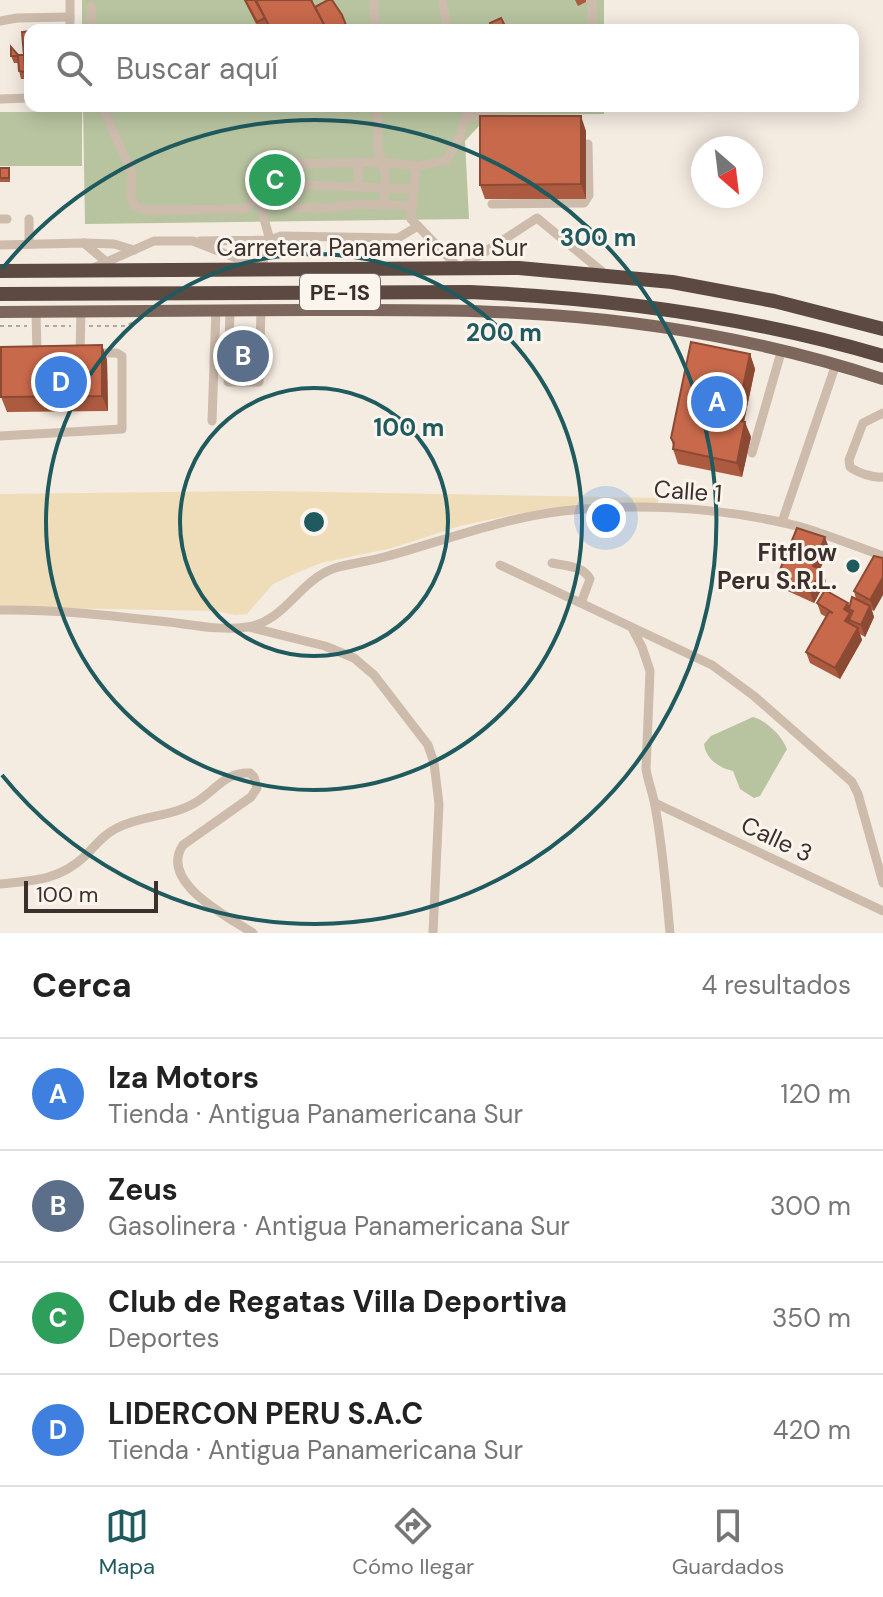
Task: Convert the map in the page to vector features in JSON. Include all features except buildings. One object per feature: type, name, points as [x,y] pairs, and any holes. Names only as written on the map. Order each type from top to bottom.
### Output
[{"type":"highway","name":"Carretera Panamericana Sur","points":[[0,271],[90,270],[111,266],[459,268],[605,274],[728,292],[883,329]]},
{"type":"highway","name":"Carretera Panamericana Sur","points":[[0,294],[521,294],[602,300],[720,316],[826,339],[883,356]]},
{"type":"main road","points":[[0,312],[499,312],[569,317],[701,341],[782,349],[883,379]]},
{"type":"street","points":[[70,0],[70,24]]},
{"type":"street","points":[[374,0],[375,24]]},
{"type":"street","points":[[442,0],[447,24]]},
{"type":"street","points":[[592,0],[592,24]]},
{"type":"street","points":[[91,6],[91,24]]},
{"type":"street","points":[[0,21],[70,17]]},
{"type":"street","points":[[0,99],[24,98]]},
{"type":"street","points":[[105,112],[132,173],[131,199],[136,207],[146,210],[246,209],[288,164],[383,162],[416,166],[446,161],[467,112]]},
{"type":"street","points":[[377,112],[384,204]]},
{"type":"street","points":[[466,119],[485,112]]},
{"type":"street","points":[[492,204],[584,203],[588,200],[588,144]]},
{"type":"street","points":[[358,162],[359,186]]},
{"type":"street","points":[[416,166],[411,219],[459,268],[537,218]]},
{"type":"street","points":[[265,187],[385,186],[412,189]]},
{"type":"street","points":[[193,241],[261,268],[270,240],[258,197]]},
{"type":"street","points":[[537,218],[538,203]]},
{"type":"street","points":[[297,208],[384,204],[411,206]]},
{"type":"street","points":[[537,218],[605,274]]},
{"type":"street","points":[[29,219],[29,244]]},
{"type":"street","points":[[84,243],[111,266],[154,241],[270,240],[292,236],[398,238],[418,226]]},
{"type":"street","points":[[0,245],[114,244],[134,250]]},
{"type":"street","points":[[212,421],[216,310]]},
{"type":"street","points":[[230,310],[228,382],[259,382],[261,310]]},
{"type":"street","points":[[36,311],[37,353]]},
{"type":"street","points":[[80,353],[81,311]]},
{"type":"street","points":[[752,453],[782,349]]},
{"type":"street","points":[[25,353],[51,353]]},
{"type":"street","points":[[0,436],[122,429],[122,356],[117,353],[66,353]]},
{"type":"street","points":[[782,522],[836,364]]},
{"type":"street","points":[[883,413],[863,423],[849,460],[850,467],[855,470],[883,477]]},
{"type":"street","name":"Calle 1","points":[[281,613],[303,587],[329,571],[486,528],[563,511],[641,507],[719,512],[782,522],[883,556]]},
{"type":"street","points":[[552,563],[584,570],[588,574],[590,579],[581,603]]},
{"type":"street","points":[[500,565],[712,665],[754,696],[852,782],[883,883]]},
{"type":"street","points":[[0,610],[109,616],[224,628],[249,627],[325,646],[354,658],[374,675],[428,745],[434,763],[439,804],[433,933]]},
{"type":"street","points":[[249,627],[281,613],[287,636]]},
{"type":"street","points":[[632,628],[650,671],[646,769],[655,803],[670,933]]},
{"type":"street","points":[[0,884],[52,878],[82,859],[116,828],[182,809],[197,802],[221,780],[250,773],[257,788],[251,797],[183,845],[178,862],[179,872],[196,894],[253,933]]},
{"type":"street","name":"Calle 3","points":[[655,803],[883,911]]},
{"type":"green space","points":[[82,0],[604,0],[604,24],[82,24]]},
{"type":"green space","points":[[0,112],[82,112],[82,166],[0,166]]},
{"type":"green space","points":[[83,112],[604,112],[489,115],[465,141],[469,219],[85,224]]},
{"type":"green space","points":[[753,717],[773,730],[787,749],[760,796],[754,798],[740,789],[733,771],[710,758],[704,744],[711,736]]},
{"type":"sand","points":[[267,491],[659,498],[657,506],[626,505],[516,514],[460,526],[392,548],[321,563],[273,584],[247,614],[0,607],[0,494]]},
{"type":"place","name":"Club de Regatas Villa Deportiva","points":[[275,180]]},
{"type":"place","name":"Zeus","points":[[243,356]]},
{"type":"place","name":"LIDERCON PERU S.A.C","points":[[61,382]]},
{"type":"place","name":"Iza Motors","points":[[717,402]]},
{"type":"place","name":"Fitflow Peru S.R.L.","points":[[853,566]]}]
